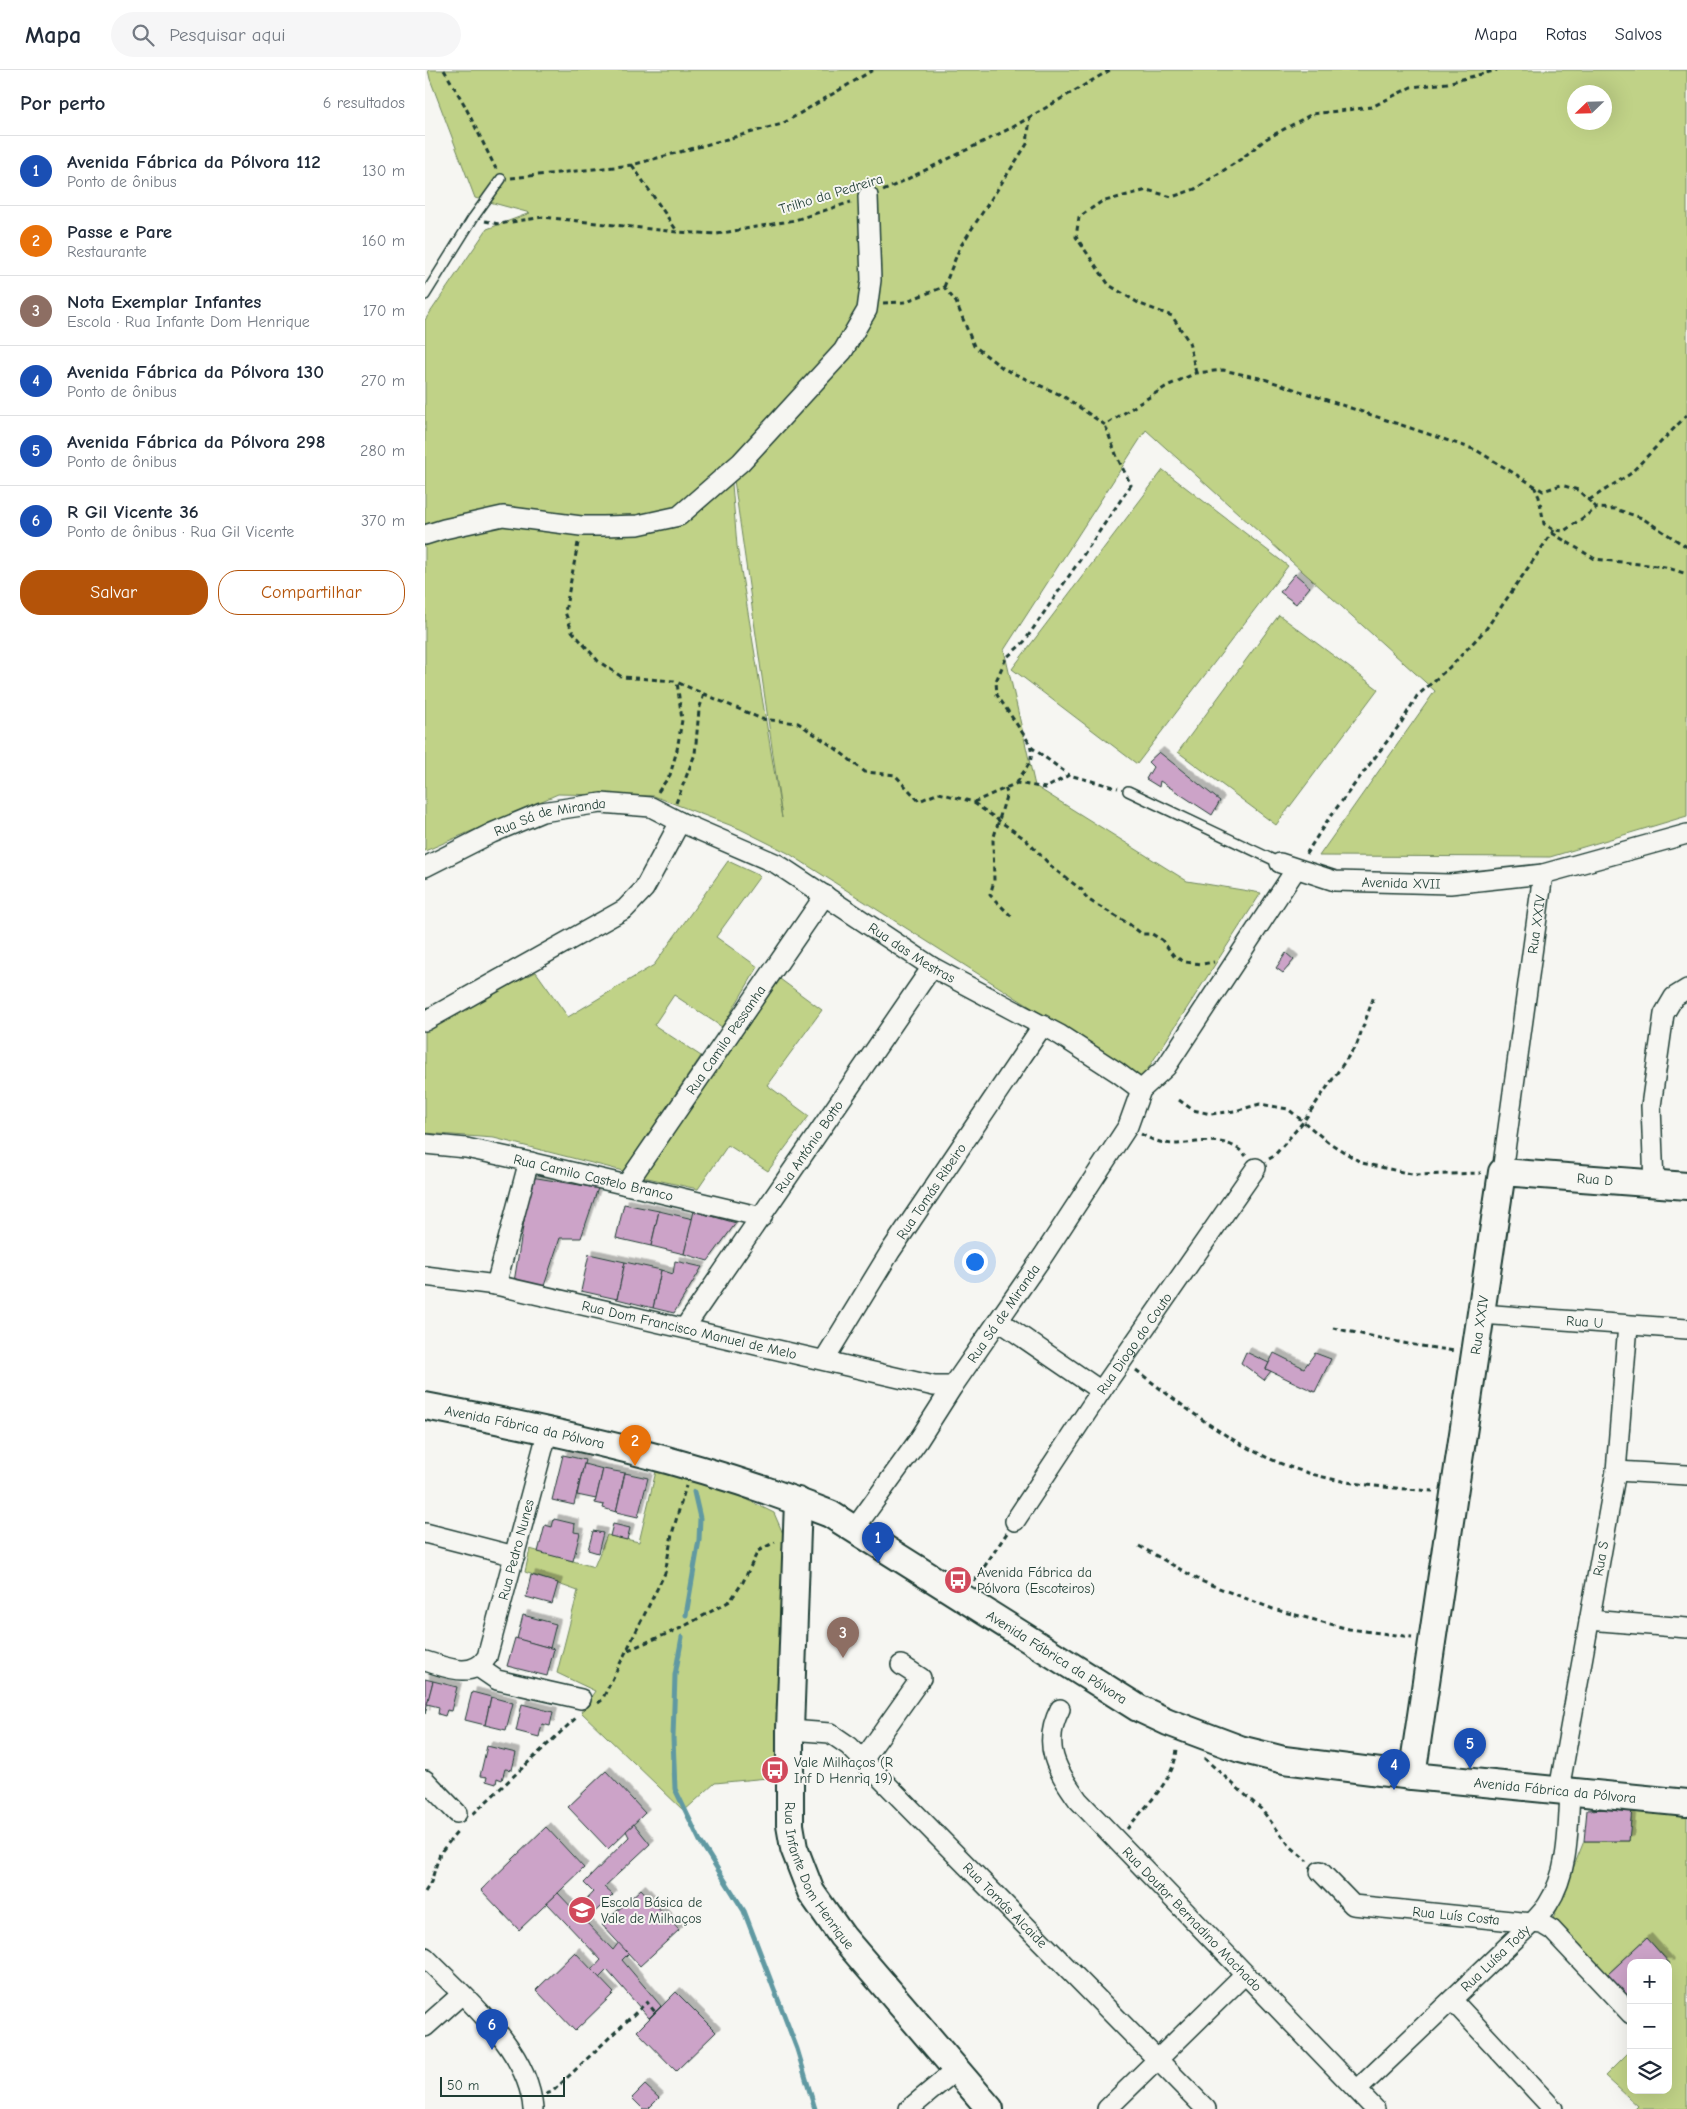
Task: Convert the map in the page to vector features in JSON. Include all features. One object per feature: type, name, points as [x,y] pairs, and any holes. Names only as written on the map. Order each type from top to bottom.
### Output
[{"type":"street","points":[[425,535],[444,528],[503,516],[581,526],[638,525],[679,516],[741,462],[843,351],[867,310],[871,280],[868,196]]},
{"type":"street","name":"Rua Sá de Miranda","points":[[425,867],[492,833],[542,812],[601,804],[651,807],[675,820]]},
{"type":"street","points":[[425,1021],[625,909],[644,889],[675,820]]},
{"type":"street","name":"Rua das Mestras","points":[[675,820],[777,864],[932,967],[1043,1025],[1109,1066],[1141,1090]]},
{"type":"street","name":"Avenida XVII","points":[[1288,866],[1335,881],[1450,884],[1543,874],[1687,834]]},
{"type":"street","points":[[1141,1090],[1166,1067],[1236,959],[1288,866]]},
{"type":"street","name":"Rua XXIV","points":[[1412,1776],[1502,1172],[1543,874]]},
{"type":"street","name":"Rua Camilo Pessanha","points":[[626,1185],[825,895]]},
{"type":"street","name":"Rua António Botto","points":[[685,1327],[932,967]]},
{"type":"street","points":[[1654,1184],[1651,1106],[1664,1014],[1674,997],[1687,989]]},
{"type":"street","name":"Rua Tomás Ribeiro","points":[[824,1360],[890,1252],[1043,1025]]},
{"type":"street","name":"Rua Sá de Miranda","points":[[855,1528],[918,1441],[1128,1126],[1141,1090]]},
{"type":"street","name":"Rua Camilo Castelo Branco","points":[[425,1144],[466,1148],[531,1162],[761,1217]]},
{"type":"street","points":[[496,1285],[526,1172],[531,1162]]},
{"type":"street","name":"Rua Diogo do Couto","points":[[1015,1521],[1101,1391],[1256,1168]]},
{"type":"street","name":"Rua D","points":[[1502,1172],[1687,1186]]},
{"type":"street","name":"Rua Dom Francisco Manuel de Melo","points":[[425,1276],[496,1285],[685,1327],[934,1386],[953,1386]]},
{"type":"street","name":"Rua U","points":[[1481,1314],[1687,1329]]},
{"type":"street","points":[[999,1321],[1101,1391]]},
{"type":"street","name":"Rua S","points":[[1564,1791],[1589,1620],[1616,1471],[1628,1325]]},
{"type":"street","name":"Avenida Fábrica da Pólvora","points":[[425,1406],[609,1444],[691,1467],[798,1501],[831,1514],[1138,1708],[1240,1749],[1284,1760],[1412,1776],[1687,1803]]},
{"type":"street","name":"Rua Pedro Nunes","points":[[478,1668],[487,1658],[490,1649],[548,1430]]},
{"type":"street","points":[[1616,1471],[1687,1475]]},
{"type":"street","name":"Rua Infante Dom Henrique","points":[[798,1501],[790,1730],[790,1825],[794,1848],[811,1892],[842,1936],[990,2109]]},
{"type":"street","points":[[425,1533],[515,1556]]},
{"type":"street","points":[[1589,1620],[1687,1628]]},
{"type":"street","points":[[425,1661],[465,1671],[478,1668],[497,1680],[585,1706]]},
{"type":"street","points":[[863,1760],[921,1678],[901,1665]]},
{"type":"street","name":"Rua Doutor Bernadino Machado","points":[[1060,1709],[1051,1733],[1051,1747],[1055,1763],[1063,1780],[1078,1800],[1375,2109]]},
{"type":"street","name":"Rua Tomás Alcaide","points":[[790,1730],[830,1733],[839,1738],[863,1760],[1206,2109]]},
{"type":"street","points":[[425,1780],[464,1817]]},
{"type":"street","name":"Rua Luísa Tody","points":[[1357,2090],[1533,1922],[1548,1904],[1557,1886],[1563,1867],[1564,1791]]},
{"type":"street","name":"Rua Luís Costa","points":[[1320,1871],[1353,1905],[1542,1924],[1552,1930],[1627,2010]]},
{"type":"street","points":[[425,1956],[510,2047],[529,2086],[533,2104]]},
{"type":"street","points":[[1107,2109],[1245,1974]]},
{"type":"street","points":[[425,2027],[461,1994]]},
{"type":"street","points":[[1451,2000],[1553,2109]]},
{"type":"street","points":[[909,2109],[957,2069]]},
{"type":"lane","points":[[425,295],[473,218],[501,179]]},
{"type":"lane","name":"Avenida XVII","points":[[1128,791],[1288,866]]},
{"type":"path","points":[[444,70],[464,104],[501,179],[632,165],[782,124],[873,70]]},
{"type":"path","name":"Trilho da Pedreira","points":[[473,218],[499,224],[543,217],[677,232],[717,234],[795,220],[892,187],[1013,127],[1110,70]]},
{"type":"path","points":[[1196,373],[1189,342],[1172,316],[1140,304],[1109,285],[1076,237],[1079,217],[1101,202],[1147,190],[1172,198],[1195,188],[1241,159],[1266,139],[1312,114],[1372,107],[1411,86],[1447,83],[1497,70]]},
{"type":"path","points":[[868,299],[881,303],[904,302],[944,287],[961,248],[1027,144],[1030,117]]},
{"type":"path","points":[[632,165],[677,232]]},
{"type":"path","points":[[944,287],[956,302],[974,346],[1004,369],[1063,396],[1105,425],[1117,457],[1131,485],[1024,642],[1005,658],[996,680],[997,695],[1031,746],[1069,775],[1128,791]]},
{"type":"path","points":[[1105,425],[1167,386],[1196,373],[1223,370],[1263,379],[1476,450],[1543,491],[1561,485],[1578,490],[1597,508]]},
{"type":"path","points":[[1589,500],[1629,474],[1687,414]]},
{"type":"path","points":[[1534,486],[1544,524],[1553,532],[1595,559],[1665,567],[1687,574]]},
{"type":"path","points":[[1553,532],[1564,531],[1597,508],[1615,509],[1641,518],[1687,548]]},
{"type":"path","points":[[581,526],[565,612],[572,631],[598,661],[622,677],[677,682],[762,719],[798,723],[835,748],[865,772],[895,775],[919,801],[939,793],[974,802],[1025,839],[1054,870],[1077,886],[1087,899],[1142,934],[1152,934],[1162,940],[1174,956],[1185,962],[1202,964],[1236,959]]},
{"type":"path","points":[[1288,866],[1329,818],[1401,723],[1417,696],[1486,629],[1553,532]]},
{"type":"path","points":[[651,807],[658,791],[670,775],[677,750],[682,720],[677,682]]},
{"type":"path","points":[[675,820],[695,754],[699,710],[704,694]]},
{"type":"path","points":[[974,802],[1017,782],[1032,762],[1031,746]]},
{"type":"path","points":[[1017,782],[1046,788],[1069,775]]},
{"type":"path","points":[[1005,788],[1007,793],[993,840],[994,881],[991,895],[1012,917]]},
{"type":"path","points":[[1128,1126],[1156,1142],[1174,1144],[1207,1140],[1227,1144],[1243,1153],[1256,1168],[1275,1156],[1303,1122],[1357,1044],[1374,996]]},
{"type":"path","points":[[1179,1100],[1193,1110],[1211,1114],[1235,1111],[1259,1104],[1287,1109],[1329,1142],[1362,1163],[1416,1175],[1502,1172]]},
{"type":"path","points":[[1333,1328],[1408,1344],[1475,1354]]},
{"type":"path","points":[[1123,1360],[1219,1432],[1270,1459],[1305,1472],[1375,1487],[1454,1492]]},
{"type":"path","points":[[425,1892],[431,1882],[440,1853],[464,1817],[585,1706],[603,1700],[665,1573],[672,1534],[691,1467]]},
{"type":"path","points":[[964,1597],[1015,1521]]},
{"type":"path","points":[[628,1650],[681,1628],[730,1601],[743,1582],[758,1551],[796,1532]]},
{"type":"path","points":[[1139,1546],[1201,1581],[1273,1610],[1349,1629],[1432,1639]]},
{"type":"path","points":[[1118,1842],[1168,1778],[1177,1759],[1177,1725]]},
{"type":"path","points":[[1200,1754],[1261,1809],[1290,1846],[1320,1871]]},
{"type":"path","points":[[533,2104],[552,2092],[647,2002],[655,2012]]},
{"type":"green space","points":[[428,70],[1687,70],[1687,816],[1550,857],[1319,856],[1435,691],[1146,430],[1004,650],[1035,786],[1187,881],[1261,893],[1142,1078],[788,853],[740,829],[654,796],[558,794],[425,851],[425,320],[487,229],[530,213],[475,198]],"holes":[[[731,459],[782,818],[737,546]]]},
{"type":"green space","points":[[1163,470],[1288,566],[1137,764],[1012,669]]},
{"type":"green space","points":[[1279,615],[1378,689],[1276,825],[1178,752]]},
{"type":"green space","points":[[728,861],[760,876],[716,937],[758,967],[722,1027],[674,995],[654,1025],[701,1056],[623,1171],[494,1138],[425,1133],[425,1028],[536,972],[568,1017],[654,965]]},
{"type":"green space","points":[[780,979],[822,1010],[767,1085],[809,1116],[768,1171],[728,1145],[698,1189],[643,1177]]},
{"type":"green space","points":[[657,1467],[740,1496],[774,1513],[784,1536],[778,1777],[715,1783],[684,1811],[581,1712],[595,1691],[557,1673],[578,1591],[525,1572],[530,1549],[594,1567],[607,1535],[639,1542]]},
{"type":"green space","points":[[1632,1808],[1687,1813],[1687,2109],[1635,2109],[1638,2106],[1605,2076],[1627,2054],[1627,2094],[1672,2094],[1672,1959],[1666,1959],[1647,1938],[1607,1975],[1553,1919],[1584,1841],[1629,1841]]},
{"type":"building","points":[[1295,574],[1310,587],[1296,604],[1280,592]]},
{"type":"building","points":[[1159,752],[1220,801],[1212,815],[1160,781],[1159,787],[1146,779],[1153,767],[1148,762]]},
{"type":"building","points":[[1286,953],[1294,960],[1283,973],[1276,968]]},
{"type":"building","points":[[531,1177],[598,1188],[581,1238],[560,1238],[544,1286],[514,1282]]},
{"type":"building","points":[[624,1204],[659,1211],[651,1246],[616,1238]]},
{"type":"building","points":[[659,1211],[693,1219],[684,1254],[651,1246]]},
{"type":"building","points":[[694,1211],[736,1223],[708,1261],[684,1254]]},
{"type":"building","points":[[589,1254],[625,1262],[617,1299],[581,1291]]},
{"type":"building","points":[[675,1261],[702,1267],[674,1313],[653,1308],[661,1270],[673,1274]]},
{"type":"building","points":[[625,1262],[661,1270],[653,1308],[617,1299]]},
{"type":"building","points":[[1246,1352],[1269,1363],[1266,1369],[1271,1371],[1264,1380],[1241,1363]]},
{"type":"building","points":[[1274,1353],[1304,1368],[1315,1353],[1331,1359],[1315,1392],[1266,1369]]},
{"type":"building","points":[[563,1455],[585,1460],[574,1505],[552,1500]]},
{"type":"building","points":[[584,1464],[603,1469],[596,1499],[577,1495]]},
{"type":"building","points":[[603,1469],[625,1473],[616,1512],[603,1508],[604,1505],[595,1503]]},
{"type":"building","points":[[625,1473],[648,1478],[638,1517],[616,1512]]},
{"type":"building","points":[[554,1519],[575,1524],[574,1532],[580,1533],[573,1561],[538,1552],[545,1525],[552,1527]]},
{"type":"building","points":[[613,1524],[630,1528],[627,1540],[610,1536]]},
{"type":"building","points":[[593,1531],[603,1533],[598,1553],[588,1550]]},
{"type":"building","points":[[531,1575],[558,1583],[552,1604],[526,1597]]},
{"type":"building","points":[[523,1615],[556,1624],[550,1648],[517,1639]]},
{"type":"building","points":[[515,1638],[554,1649],[547,1676],[507,1666]]},
{"type":"building","points":[[425,1679],[433,1681],[425,1714]]},
{"type":"building","points":[[433,1681],[457,1687],[451,1711],[447,1710],[445,1716],[438,1714],[439,1707],[427,1704]]},
{"type":"building","points":[[472,1692],[491,1697],[485,1725],[465,1720]]},
{"type":"building","points":[[491,1697],[513,1703],[506,1730],[485,1725]]},
{"type":"building","points":[[522,1704],[553,1712],[550,1726],[542,1724],[539,1737],[516,1731]]},
{"type":"building","points":[[487,1746],[516,1753],[512,1770],[505,1769],[502,1780],[497,1778],[496,1784],[486,1781],[487,1777],[480,1776]]},
{"type":"building","points":[[606,1771],[645,1813],[608,1849],[568,1807]]},
{"type":"building","points":[[1632,1808],[1629,1841],[1584,1841],[1587,1810]]},
{"type":"building","points":[[634,1824],[650,1844],[604,1887],[613,1895],[585,1921],[613,1950],[619,1942],[629,1953],[622,1960],[661,2006],[649,2018],[607,1970],[599,1978],[592,1970],[601,1960],[547,1903],[558,1893],[575,1911],[593,1892],[584,1883],[629,1837],[626,1831]]},
{"type":"building","points":[[546,1827],[584,1868],[519,1930],[481,1890]]},
{"type":"building","points":[[641,1889],[679,1930],[640,1966],[602,1925]]},
{"type":"building","points":[[1647,1938],[1666,1959],[1627,1959],[1627,1998],[1607,1975]]},
{"type":"building","points":[[575,1952],[614,1993],[575,2031],[536,1990]]},
{"type":"building","points":[[676,1992],[716,2032],[676,2071],[637,2031]]},
{"type":"building","points":[[645,2085],[659,2098],[648,2109],[643,2109],[632,2098]]},
{"type":"waterway","points":[[686,1615],[699,1540],[700,1518],[694,1492]]},
{"type":"waterway","points":[[682,1637],[675,1675],[673,1738],[675,1789],[700,1841],[744,1911],[797,2049],[815,2109]]},
{"type":"place","name":"Passe e Pare","points":[[635,1466]]},
{"type":"place","name":"Avenida Fábrica da Pólvora 112","points":[[878,1563]]},
{"type":"place","name":"Avenida Fábrica da Pólvora (Escoteiros)","points":[[958,1580]]},
{"type":"place","name":"Nota Exemplar Infantes","points":[[843,1658]]},
{"type":"place","name":"Avenida Fábrica da Pólvora 298","points":[[1470,1769]]},
{"type":"place","name":"Vale Milhaços (R Inf D Henriq 19)","points":[[775,1770]]},
{"type":"place","name":"Avenida Fábrica da Pólvora 130","points":[[1394,1790]]},
{"type":"place","name":"Escola Básica de Vale de Milhaços","points":[[582,1910]]},
{"type":"place","name":"R Gil Vicente 36","points":[[492,2050]]}]
